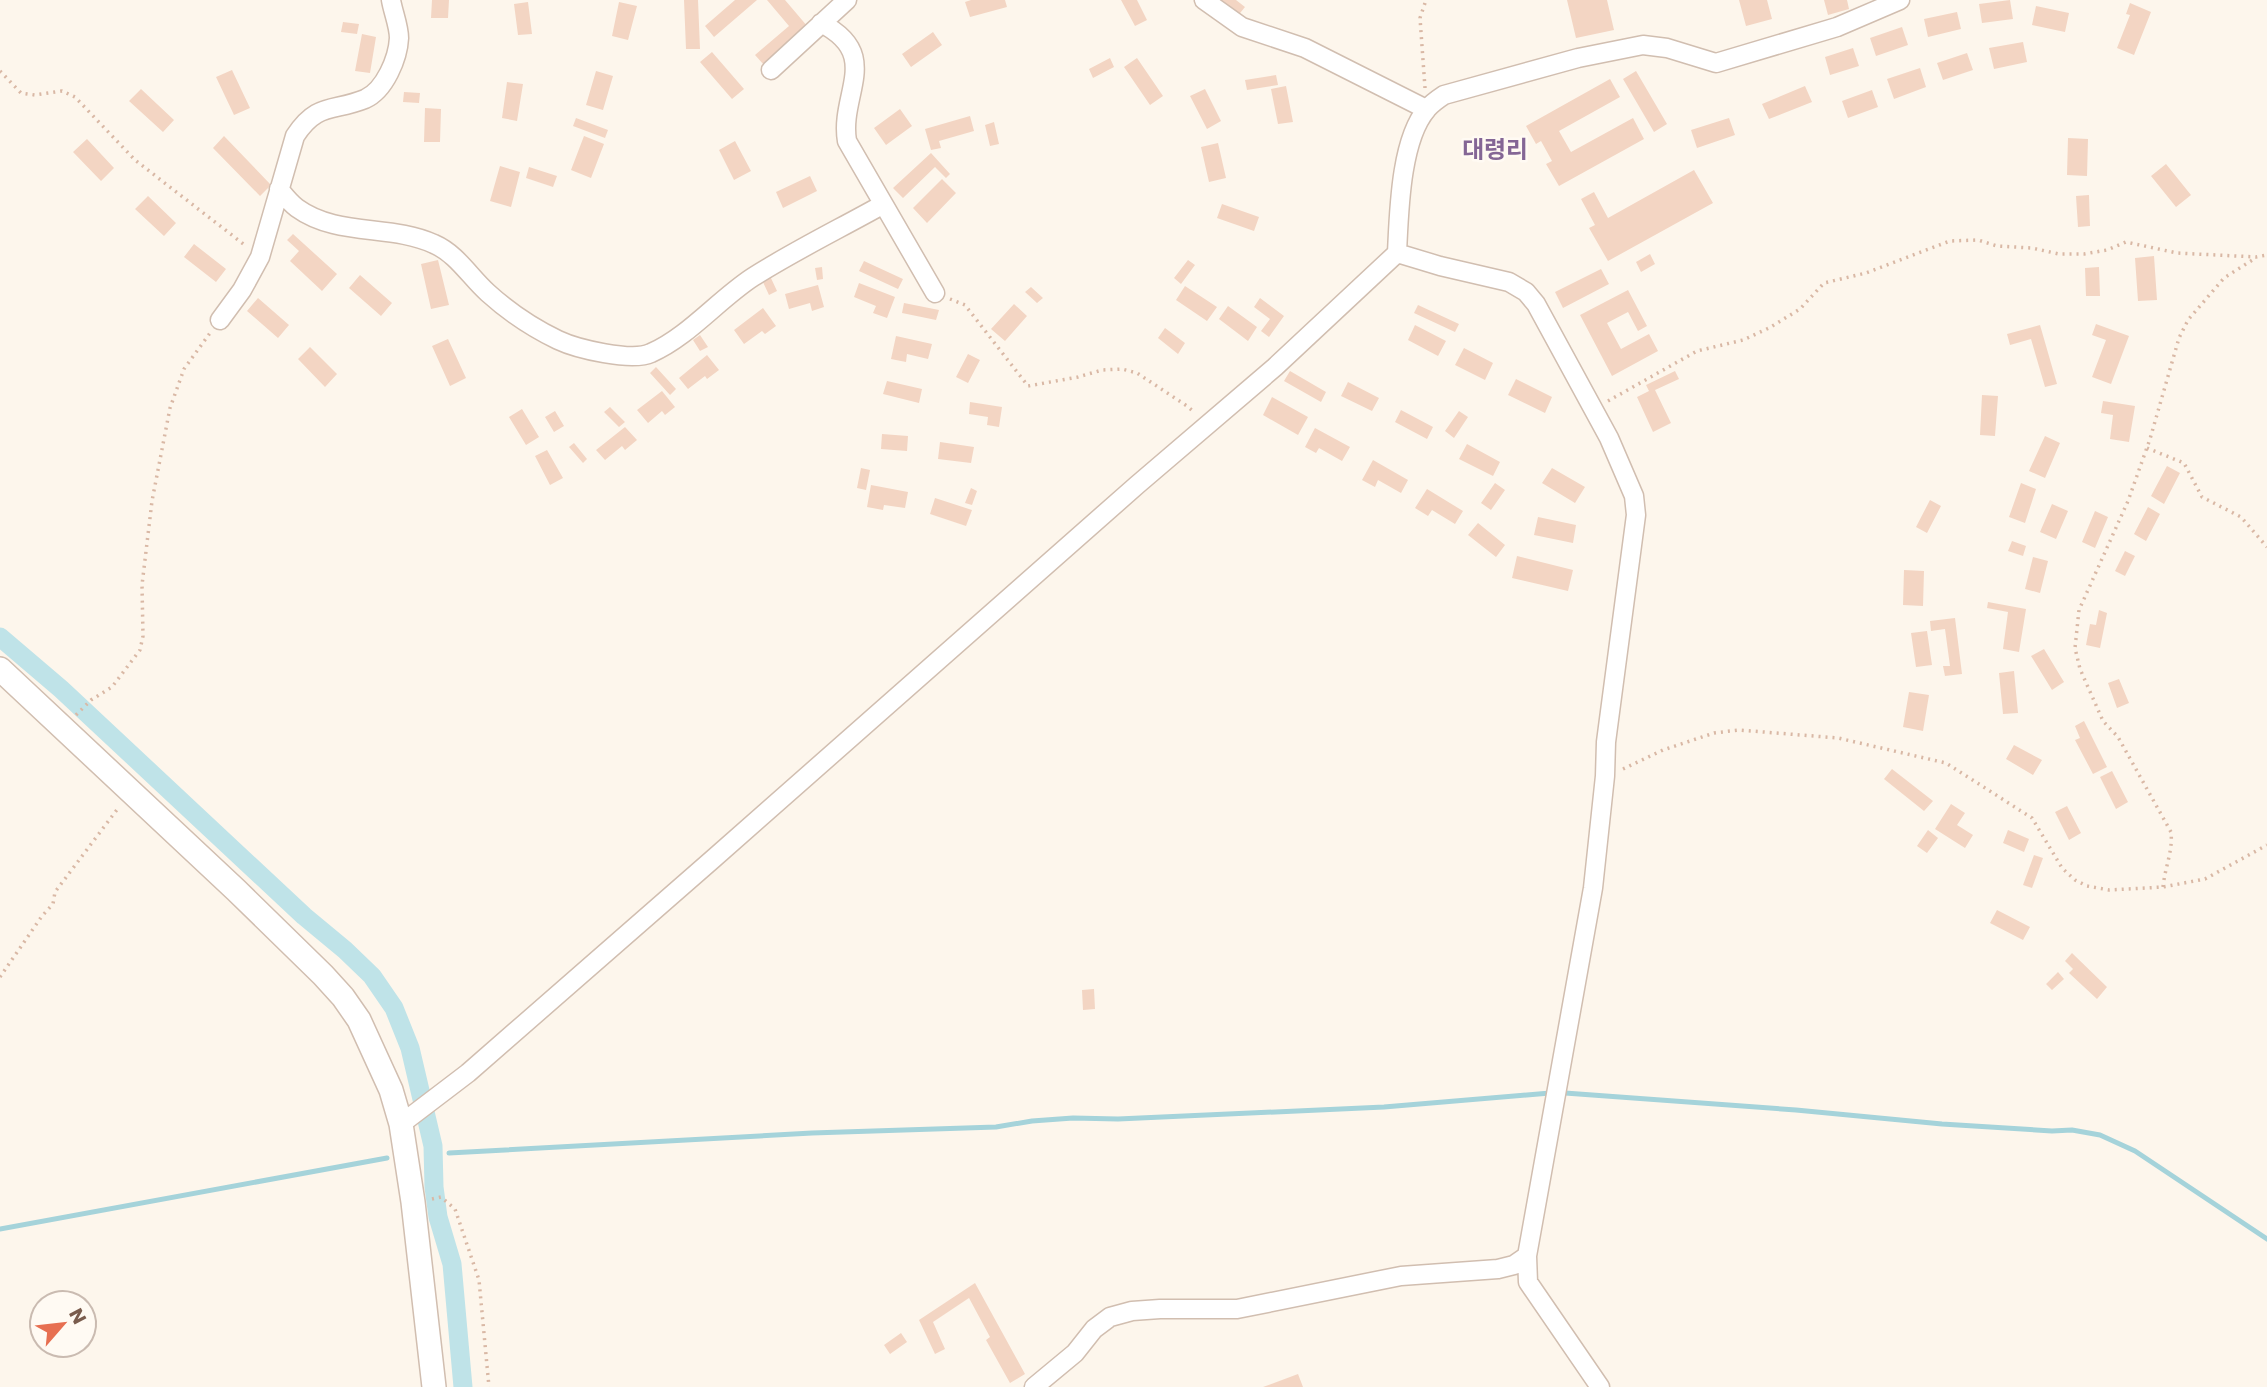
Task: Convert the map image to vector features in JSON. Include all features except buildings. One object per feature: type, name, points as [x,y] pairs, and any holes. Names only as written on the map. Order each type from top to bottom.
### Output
[{"type":"street","points":[[220,320],[242,290],[260,257],[295,136],[303,123],[317,111],[366,98],[382,83],[394,60],[399,37],[391,0]]},
{"type":"street","points":[[771,70],[847,0]]},
{"type":"street","points":[[1204,0],[1242,27],[1305,48],[1426,109]]},
{"type":"street","points":[[1852,0],[1855,19]]},
{"type":"street","points":[[407,1121],[1208,426],[1397,253],[1403,171],[1415,131],[1426,109],[1444,95],[1578,58],[1643,45],[1667,48],[1716,64],[1825,31],[1900,0]]},
{"type":"street","points":[[821,23],[842,37],[856,68],[845,128],[846,141],[935,293]]},
{"type":"street","points":[[279,189],[295,207],[327,222],[394,232],[435,244],[456,259],[488,293],[522,320],[559,341],[590,352],[649,355],[752,278],[882,205]]},
{"type":"street","points":[[1397,253],[1509,282],[1526,292],[1536,304],[1594,409],[1634,496],[1636,515],[1606,742],[1593,888],[1528,1256],[1528,1282],[1600,1387]]},
{"type":"street","points":[[0,669],[236,890],[343,997],[371,1044],[407,1121],[414,1213],[434,1387]]},
{"type":"street","points":[[1038,1386],[1074,1353],[1094,1329],[1110,1317],[1132,1311],[1237,1309],[1401,1276],[1498,1269],[1514,1265],[1528,1256]]},
{"type":"path","points":[[1426,0],[1420,18],[1426,109]]},
{"type":"path","points":[[0,71],[21,93],[35,95],[62,91],[75,97],[135,160],[260,257]]},
{"type":"path","points":[[1594,409],[1697,351],[1743,340],[1769,328],[1800,309],[1824,283],[1866,273],[1950,241],[1978,240],[1997,246],[2072,254],[2107,250],[2126,242],[2177,253],[2256,257],[2267,255]]},
{"type":"path","points":[[2163,887],[2165,863],[2173,848],[2171,832],[2118,737],[2103,721],[2080,669],[2075,648],[2079,610],[2128,501],[2147,448],[2179,338],[2188,320],[2224,278],[2256,257]]},
{"type":"path","points":[[935,293],[965,305],[1028,386],[1102,370],[1122,369],[1137,373],[1187,405],[1208,426]]},
{"type":"path","points":[[69,723],[91,700],[112,687],[140,650],[142,585],[152,501],[170,408],[184,369],[220,320]]},
{"type":"path","points":[[2147,448],[2184,463],[2202,497],[2241,517],[2267,547]]},
{"type":"path","points":[[1605,776],[1663,750],[1714,733],[1739,730],[1838,738],[1946,763],[2032,818],[2062,867],[2075,880],[2087,886],[2109,890],[2163,887],[2205,879],[2267,845]]},
{"type":"path","points":[[0,977],[41,916],[53,904],[55,892],[131,792]]},
{"type":"path","points":[[441,1197],[455,1209],[479,1280],[489,1387]]},
{"type":"waterway","points":[[0,637],[61,689],[304,916],[345,950],[372,976],[394,1008],[410,1048],[433,1146],[438,1217],[452,1264],[463,1387]]},
{"type":"waterway","points":[[449,1153],[812,1133],[996,1127],[1073,1118],[1118,1119],[1384,1107],[1550,1093]]},
{"type":"waterway","points":[[1565,1093],[1942,1124],[2072,1130],[2100,1135],[2135,1151],[2267,1239]]},
{"type":"waterway","points":[[0,1229],[387,1158]]},
{"type":"district","name":"대령리","points":[[1495,149]]}]
